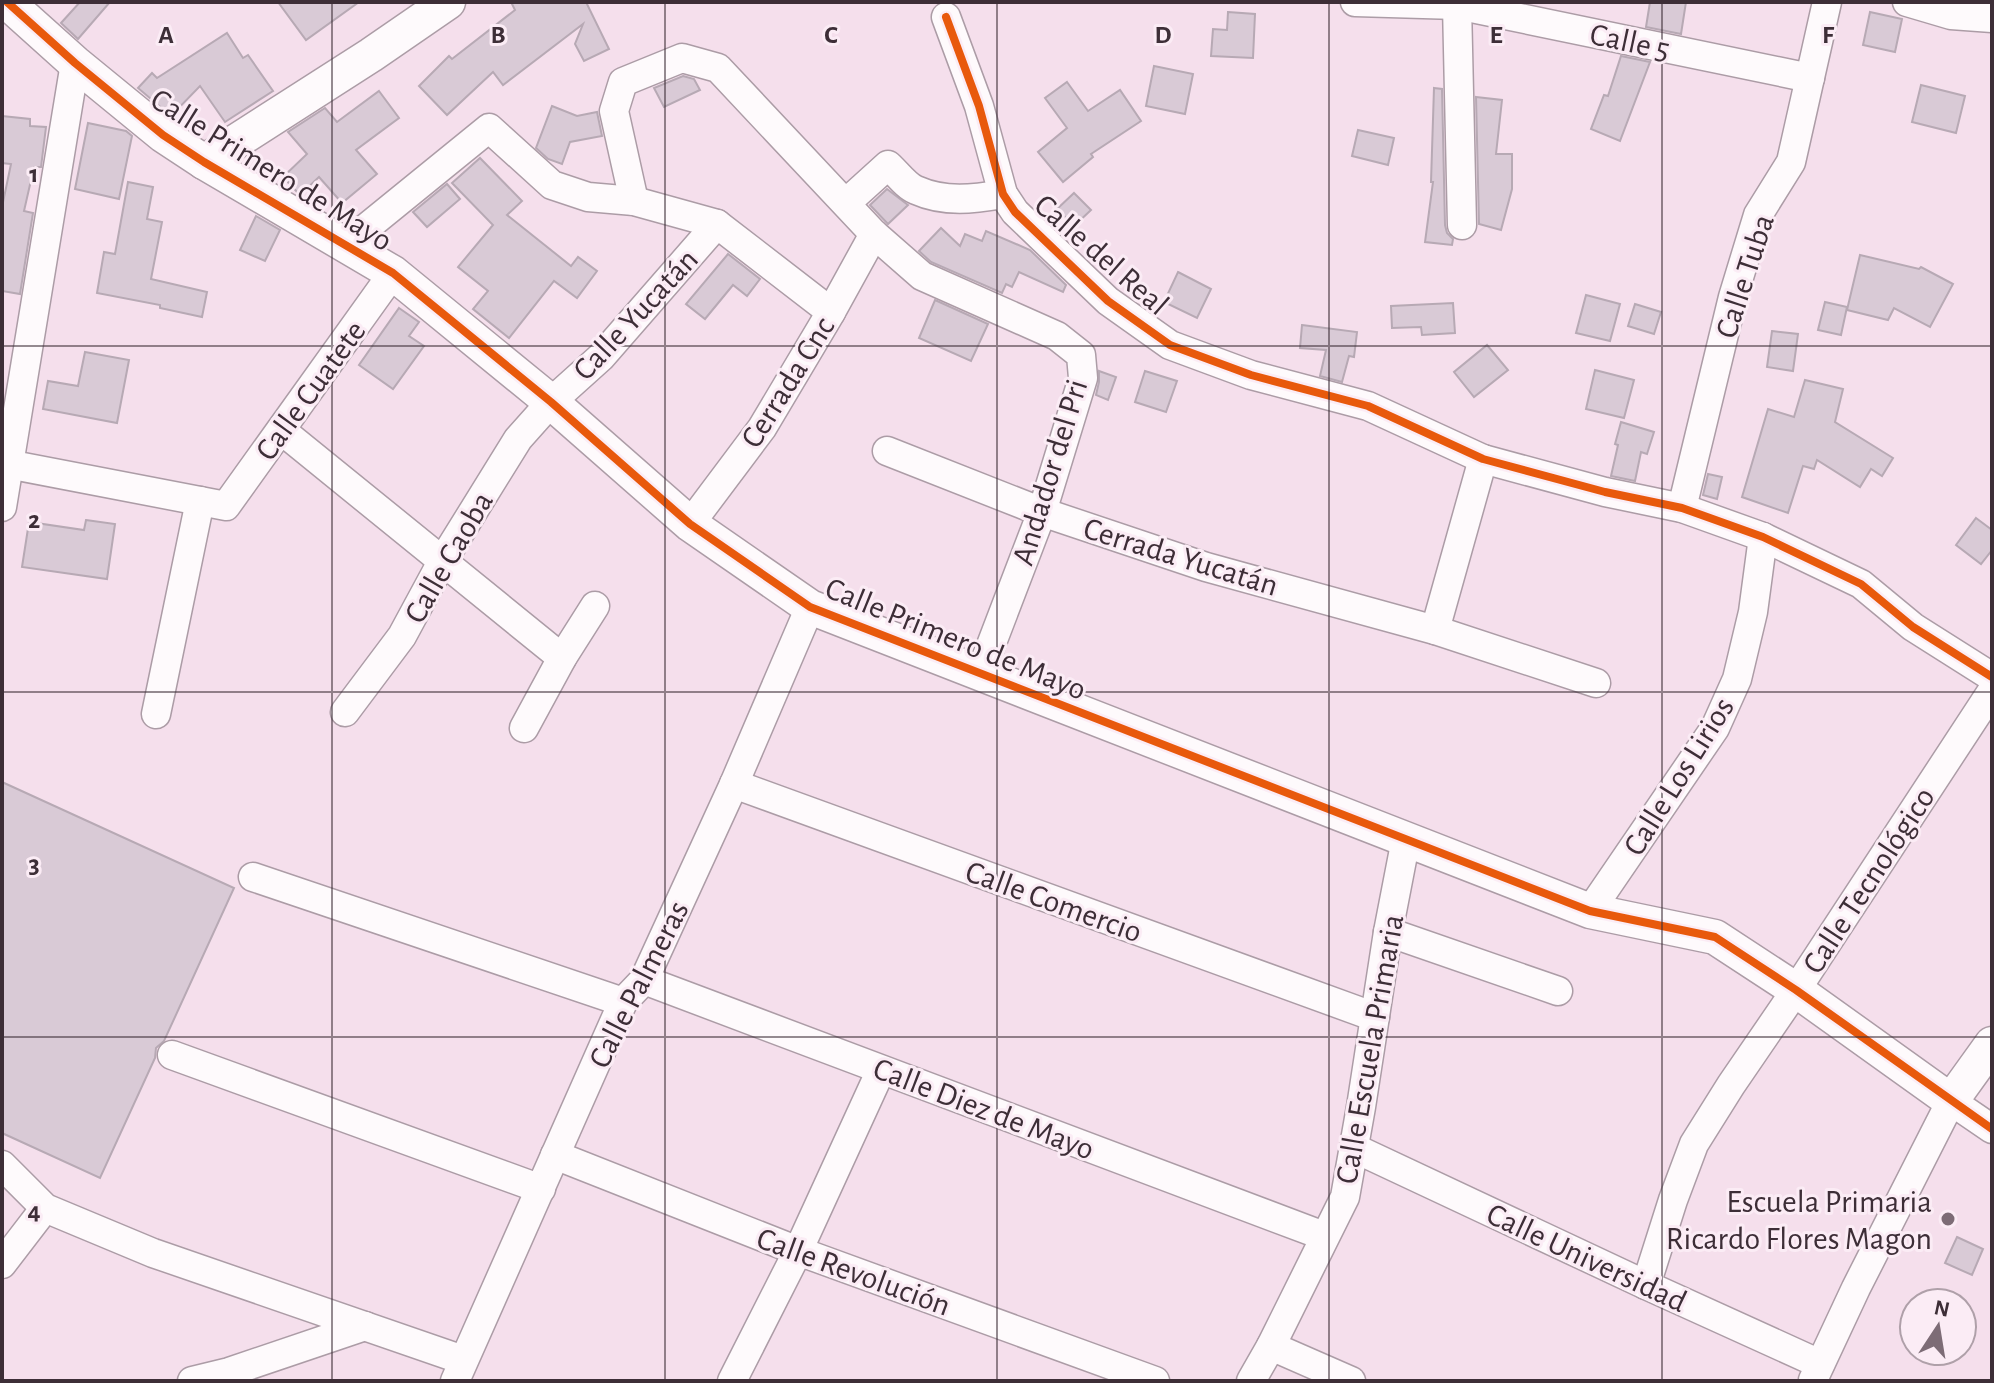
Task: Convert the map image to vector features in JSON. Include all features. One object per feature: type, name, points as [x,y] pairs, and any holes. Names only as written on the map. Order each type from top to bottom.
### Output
[{"type":"street","name":"Calle Primero de Mayo","points":[[7,2],[163,135],[393,273],[551,402],[690,524],[810,607],[1590,911],[1715,937],[1796,990],[1992,1129]]},
{"type":"street","points":[[204,162],[448,2]]},
{"type":"street","name":"Calle 5","points":[[1355,2],[1457,5],[1810,78]]},
{"type":"street","name":"Calle Tuba","points":[[1682,508],[1733,297],[1758,215],[1791,162],[1827,2]]},
{"type":"street","points":[[1907,2],[1951,15],[1992,18]]},
{"type":"street","points":[[1457,5],[1462,225]]},
{"type":"street","name":"Calle del Real","points":[[946,17],[979,106],[1003,194],[1015,212],[1108,301],[1170,345],[1251,375],[1368,406],[1483,459],[1605,492],[1682,508],[1763,537],[1861,584],[1913,627],[1992,677]]},
{"type":"street","name":"Andador del Pri","points":[[634,201],[614,111],[623,82],[682,58],[718,68],[874,234],[922,276],[1057,336],[1081,355],[1083,378],[1042,512],[980,674]]},
{"type":"street","points":[[2,507],[5,463],[75,63]]},
{"type":"street","points":[[345,245],[489,128],[552,185],[588,197],[634,201],[717,224],[831,312]]},
{"type":"street","points":[[846,203],[888,165],[914,190],[943,198],[971,200],[1003,194]]},
{"type":"street","name":"Calle Yucatán","points":[[551,402],[601,357],[717,224]]},
{"type":"street","name":"Cerrada Cnc","points":[[690,524],[762,428],[874,234]]},
{"type":"street","name":"Calle Cuatete","points":[[156,714],[213,503],[281,430],[393,273]]},
{"type":"street","name":"Calle Caoba","points":[[345,712],[402,636],[443,560],[518,439],[551,402]]},
{"type":"street","points":[[281,430],[562,658]]},
{"type":"street","name":"Cerrada Yucatán","points":[[887,451],[1042,512],[1206,567],[1435,630],[1596,683]]},
{"type":"street","points":[[1435,630],[1483,459]]},
{"type":"street","points":[[5,463],[213,503]]},
{"type":"street","name":"Calle Los Lirios","points":[[1590,911],[1715,728],[1737,679],[1753,612],[1763,537]]},
{"type":"street","points":[[524,728],[595,606]]},
{"type":"street","name":"Calle Palmeras","points":[[2,1165],[45,1208],[153,1253],[365,1326],[459,1371],[623,1002],[644,980],[734,784],[810,607]]},
{"type":"street","name":"Calle Tecnológico","points":[[1646,1285],[1694,1144],[1992,691]]},
{"type":"street","name":"Calle Comercio","points":[[734,784],[1375,1017]]},
{"type":"street","name":"Calle Escuela Primaria","points":[[1251,1381],[1345,1197],[1406,839]]},
{"type":"street","points":[[253,877],[623,1002]]},
{"type":"street","points":[[1388,932],[1558,991]]},
{"type":"street","name":"Calle Diez de Mayo","points":[[644,980],[1324,1236]]},
{"type":"street","points":[[1817,1373],[1856,1288],[1951,1101],[1992,1044]]},
{"type":"street","points":[[172,1055],[541,1189]]},
{"type":"street","points":[[732,1381],[798,1251],[881,1070]]},
{"type":"street","name":"Calle Universidad","points":[[1354,1148],[1646,1285],[1817,1373]]},
{"type":"street","name":"Calle Revolución","points":[[555,1155],[798,1251],[1155,1381]]},
{"type":"street","points":[[2,1264],[45,1208]]},
{"type":"street","points":[[192,1381],[229,1372],[365,1326]]},
{"type":"street","points":[[1271,1346],[1351,1381]]},
{"type":"building","points":[[80,2],[110,2],[78,39],[61,23]]},
{"type":"building","points":[[278,2],[359,2],[306,40]]},
{"type":"building","points":[[511,2],[586,2],[609,49],[584,61],[575,44],[583,24],[503,85],[493,72],[447,115],[419,86],[449,56],[452,59],[515,10]]},
{"type":"building","points":[[1650,2],[1686,2],[1681,34],[1646,27]]},
{"type":"building","points":[[1228,12],[1255,14],[1253,58],[1211,56],[1213,29],[1227,30]]},
{"type":"building","points":[[1870,12],[1902,19],[1895,52],[1863,45]]},
{"type":"building","points":[[227,33],[243,58],[248,55],[273,91],[225,122],[200,86],[171,116],[138,88],[152,73],[157,78]]},
{"type":"building","points":[[1621,56],[1650,62],[1620,141],[1591,129],[1604,95],[1608,96]]},
{"type":"building","points":[[1154,66],[1193,74],[1185,114],[1146,106]]},
{"type":"building","points":[[683,76],[694,79],[700,90],[664,107],[654,88]]},
{"type":"building","points":[[1067,82],[1088,111],[1120,90],[1141,121],[1091,154],[1093,157],[1063,182],[1038,152],[1067,128],[1045,98]]},
{"type":"building","points":[[1921,85],[1965,96],[1956,133],[1912,122]]},
{"type":"building","points":[[1434,88],[1442,89],[1445,225],[1453,239],[1452,245],[1425,242],[1433,182]]},
{"type":"building","points":[[379,91],[399,118],[356,150],[377,174],[342,203],[319,177],[300,195],[283,177],[307,154],[288,132],[325,108],[337,122]]},
{"type":"building","points":[[1476,97],[1502,100],[1496,154],[1512,154],[1512,189],[1501,230],[1479,224]]},
{"type":"building","points":[[552,106],[577,116],[597,112],[602,136],[570,142],[562,164],[548,159],[536,148]]},
{"type":"building","points":[[2,116],[30,119],[30,126],[46,127],[41,167],[34,167],[24,211],[33,213],[20,294],[2,291],[2,207],[11,164],[2,163]]},
{"type":"building","points":[[88,123],[126,131],[132,136],[119,199],[75,189]]},
{"type":"building","points":[[1358,130],[1394,138],[1388,165],[1352,156]]},
{"type":"building","points":[[480,158],[522,201],[507,215],[571,266],[578,257],[597,271],[577,298],[554,281],[509,338],[473,309],[488,291],[458,267],[493,225],[452,183]]},
{"type":"building","points":[[128,182],[153,187],[147,219],[162,222],[151,279],[207,292],[202,317],[97,293],[104,252],[115,254]]},
{"type":"building","points":[[447,184],[460,199],[427,227],[413,212]]},
{"type":"building","points":[[887,189],[908,205],[888,224],[870,205]]},
{"type":"building","points":[[1074,193],[1091,210],[1074,226],[1057,209]]},
{"type":"building","points":[[256,216],[280,230],[265,261],[240,250]]},
{"type":"building","points":[[941,228],[960,246],[965,234],[982,241],[986,231],[1030,250],[1066,285],[1063,292],[1019,272],[1012,287],[1006,284],[1002,293],[931,262],[919,251]]},
{"type":"building","points":[[728,254],[760,279],[747,296],[733,285],[705,319],[686,304]]},
{"type":"building","points":[[1860,255],[1921,267],[1953,284],[1930,327],[1894,308],[1888,320],[1847,310]]},
{"type":"building","points":[[1178,272],[1211,289],[1197,318],[1164,302]]},
{"type":"building","points":[[1586,295],[1620,304],[1610,341],[1576,333]]},
{"type":"building","points":[[935,300],[988,324],[971,361],[919,338]]},
{"type":"building","points":[[1825,302],[1847,307],[1841,335],[1818,330]]},
{"type":"building","points":[[1453,303],[1455,333],[1422,335],[1421,327],[1392,328],[1391,306]]},
{"type":"building","points":[[1635,304],[1661,312],[1654,334],[1628,326]]},
{"type":"building","points":[[399,308],[419,322],[409,336],[424,346],[393,389],[359,365]]},
{"type":"building","points":[[1302,325],[1357,332],[1354,357],[1349,356],[1342,382],[1320,376],[1326,350],[1300,348]]},
{"type":"building","points":[[1772,331],[1798,334],[1793,371],[1767,367]]},
{"type":"building","points":[[1487,345],[1508,370],[1474,397],[1454,372]]},
{"type":"building","points":[[85,352],[129,360],[117,423],[43,409],[48,381],[78,386]]},
{"type":"building","points":[[1595,370],[1634,380],[1624,418],[1586,409]]},
{"type":"building","points":[[1099,371],[1116,377],[1108,400],[1096,395]]},
{"type":"building","points":[[1145,371],[1177,381],[1166,412],[1135,402]]},
{"type":"building","points":[[1805,380],[1843,389],[1835,422],[1893,458],[1882,476],[1871,469],[1860,487],[1817,460],[1814,469],[1803,466],[1788,513],[1742,497],[1768,409],[1794,417]]},
{"type":"building","points":[[1621,422],[1654,432],[1647,454],[1641,452],[1635,481],[1611,476]]},
{"type":"building","points":[[1708,474],[1722,477],[1717,499],[1703,495]]},
{"type":"building","points":[[1976,518],[1992,530],[1992,550],[1981,564],[1956,545]]},
{"type":"building","points":[[86,520],[115,524],[107,579],[22,567],[29,522],[84,530]]},
{"type":"building","points":[[2,782],[234,888],[164,1041],[156,1048],[155,1058],[100,1178],[2,1133]]},
{"type":"building","points":[[1957,1237],[1983,1249],[1972,1275],[1945,1263]]},
{"type":"cycle path","points":[[7,2],[163,135],[393,273],[551,402],[690,524],[810,607],[1590,911],[1715,937],[1796,990],[1992,1129]]},
{"type":"cycle path","points":[[946,17],[979,106],[1003,194],[1015,212],[1108,301],[1170,345],[1251,375],[1368,406],[1483,459],[1605,492],[1682,508],[1763,537],[1861,584],[1913,627],[1992,677]]},
{"type":"place","name":"Escuela Primaria Ricardo Flores Magon","points":[[1948,1219]]}]
